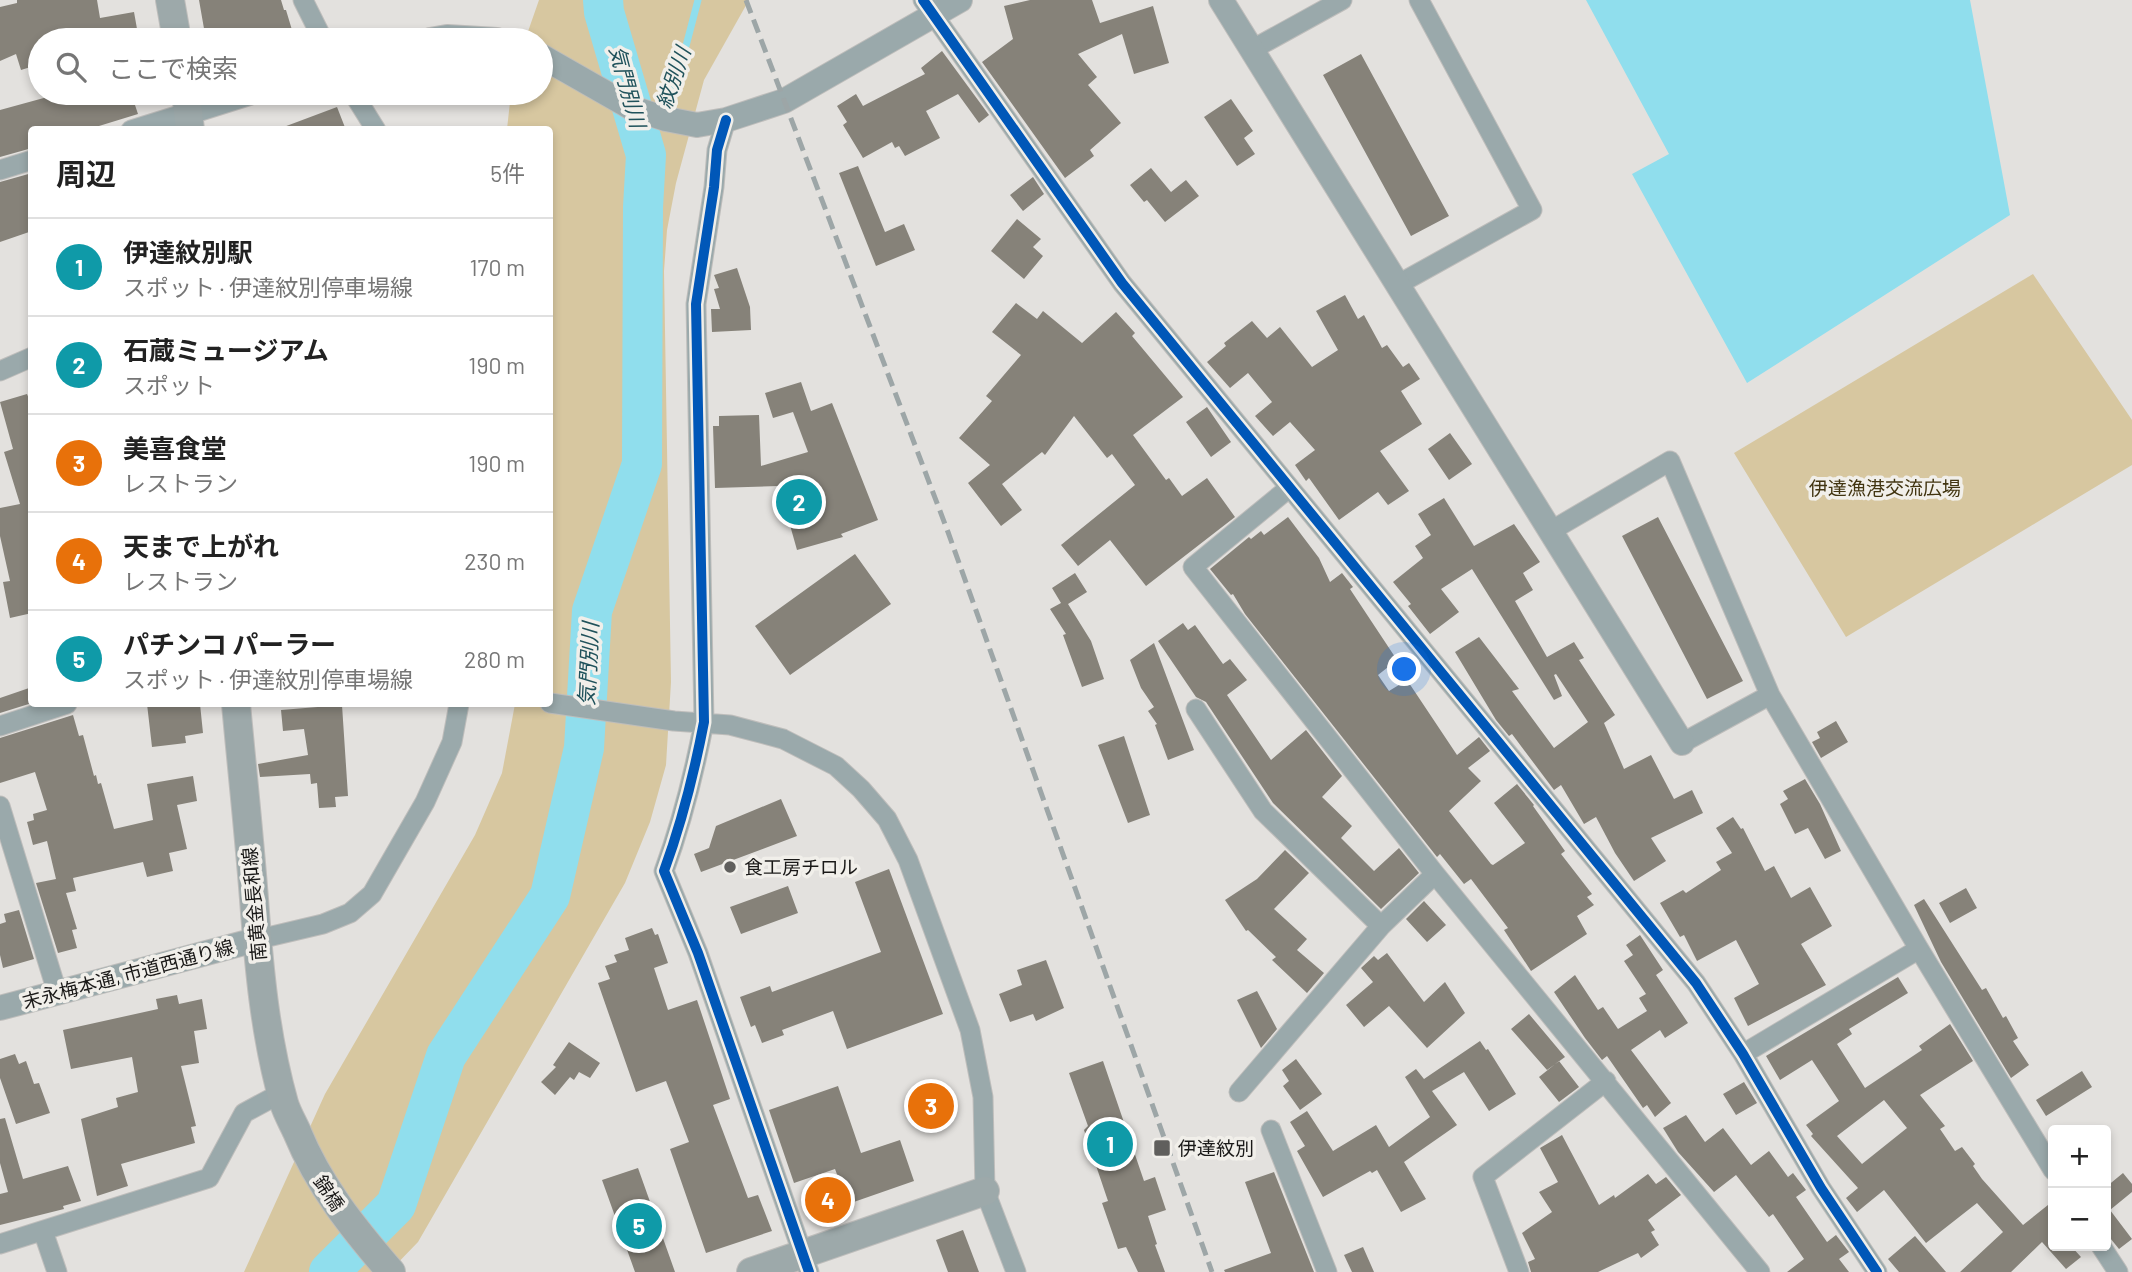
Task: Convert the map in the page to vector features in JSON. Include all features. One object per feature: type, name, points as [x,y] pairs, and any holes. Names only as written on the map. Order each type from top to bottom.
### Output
[{"type":"main road","points":[[170,0],[175,28]]},
{"type":"main road","name":"南黄金長和線","points":[[236,707],[255,940],[265,1017],[283,1097]]},
{"type":"main road","name":"錦橋","points":[[283,1097],[306,1156],[327,1191],[391,1272]]},
{"type":"main road","points":[[751,1272],[805,1263],[985,1191]]},
{"type":"street","points":[[303,0],[317,28]]},
{"type":"street","points":[[553,62],[632,108],[697,125],[726,120],[784,101],[928,8],[960,0]]},
{"type":"street","points":[[1221,0],[1682,743],[1770,695]]},
{"type":"street","points":[[1253,49],[1342,0]]},
{"type":"street","points":[[1397,285],[1532,210],[1419,0]]},
{"type":"street","points":[[928,8],[1122,283],[1696,984],[1744,1054],[1872,1270]]},
{"type":"street","points":[[143,126],[209,105]]},
{"type":"street","points":[[360,105],[374,126]]},
{"type":"street","points":[[726,120],[717,150],[696,304],[704,722],[693,781],[664,871],[698,953],[805,1263]]},
{"type":"street","points":[[0,170],[28,161]]},
{"type":"street","points":[[0,371],[28,360]]},
{"type":"street","points":[[1549,532],[1670,461],[1770,695],[2048,1162]]},
{"type":"street","points":[[1289,488],[1193,567],[1435,874],[1760,1272]]},
{"type":"street","points":[[553,703],[674,722],[704,722],[754,730],[783,739],[836,766],[887,819],[908,860],[970,1030],[983,1097],[985,1191],[1016,1272]]},
{"type":"street","points":[[0,726],[58,707]]},
{"type":"street","points":[[255,940],[323,924],[350,913],[372,894],[425,802],[452,742],[458,707]]},
{"type":"street","points":[[1196,709],[1263,811],[1381,926]]},
{"type":"street","points":[[0,806],[58,992]]},
{"type":"street","points":[[1239,1092],[1381,926],[1435,874]]},
{"type":"street","name":"末永梅本通, 市道西通り線","points":[[0,1008],[255,940]]},
{"type":"street","points":[[1744,1054],[1919,949]]},
{"type":"street","points":[[1519,1272],[1483,1177],[1606,1081]]},
{"type":"street","points":[[0,1244],[209,1178],[244,1113],[283,1097]]},
{"type":"street","points":[[1271,1130],[1327,1272]]},
{"type":"street","points":[[43,1231],[57,1272]]},
{"type":"street","points":[[2104,1251],[2118,1272]]},
{"type":"green space","points":[[539,0],[749,0],[704,80],[676,183],[667,230],[664,271],[671,682],[666,765],[650,822],[625,883],[418,1242],[389,1272],[244,1272],[325,1094],[475,835],[502,773],[514,707],[553,707],[553,126],[507,126],[510,105],[553,105],[553,28],[529,28]]},
{"type":"green space","name":"伊達漁港交流広場","points":[[2033,274],[2132,420],[2132,465],[1846,637],[1734,453]]},
{"type":"water","points":[[1586,0],[1970,0],[2010,215],[1747,383],[1632,174],[1669,154]]},
{"type":"building","points":[[17,0],[97,0],[100,18],[134,12],[137,28],[28,28],[28,68],[21,70],[16,54],[0,61],[0,7],[17,3]]},
{"type":"building","points":[[199,0],[281,0],[291,28],[204,28]]},
{"type":"building","points":[[1030,0],[1092,0],[1100,23],[1153,6],[1169,63],[1134,74],[1122,34],[1078,54],[1097,77],[1088,85],[1121,123],[1090,150],[1094,156],[1065,178],[982,62],[1013,39],[1004,6]]},
{"type":"building","points":[[942,51],[989,115],[979,123],[958,94],[926,111],[940,138],[905,156],[899,146],[895,148],[892,142],[863,158],[843,125],[847,122],[837,106],[856,94],[863,106],[925,74],[921,68]]},
{"type":"building","points":[[1361,54],[1449,216],[1411,236],[1323,75]]},
{"type":"building","points":[[1231,99],[1253,131],[1244,138],[1255,154],[1237,166],[1204,117]]},
{"type":"building","points":[[28,102],[28,105],[135,105],[138,114],[99,126],[28,126],[28,149],[0,157],[0,110]]},
{"type":"building","points":[[337,107],[344,126],[286,126]]},
{"type":"building","points":[[858,166],[885,232],[904,224],[915,250],[876,266],[839,173]]},
{"type":"building","points":[[1151,168],[1171,192],[1186,180],[1199,196],[1165,222],[1130,185]]},
{"type":"building","points":[[28,174],[28,232],[0,242],[0,182]]},
{"type":"building","points":[[1033,177],[1044,194],[1023,211],[1010,195]]},
{"type":"building","points":[[1017,219],[1041,239],[1033,247],[1043,256],[1024,279],[991,251]]},
{"type":"building","points":[[737,268],[750,307],[751,330],[712,332],[711,309],[720,309],[714,289],[719,288],[714,275]]},
{"type":"building","points":[[1345,295],[1358,319],[1364,315],[1382,348],[1387,345],[1403,367],[1409,363],[1420,379],[1401,391],[1422,424],[1380,451],[1409,491],[1388,505],[1378,492],[1339,520],[1309,478],[1306,481],[1295,465],[1315,450],[1290,422],[1273,436],[1255,416],[1272,402],[1248,373],[1230,388],[1207,362],[1226,346],[1224,343],[1252,321],[1267,338],[1280,327],[1312,367],[1338,350],[1316,311]]},
{"type":"building","points":[[1016,303],[1037,319],[1043,311],[1082,343],[1116,312],[1135,333],[1132,336],[1183,397],[1133,435],[1166,480],[1169,478],[1182,496],[1207,478],[1235,517],[1146,586],[1110,540],[1078,566],[1061,545],[1135,485],[1112,454],[1107,458],[1074,416],[1045,455],[1042,452],[1002,484],[1022,510],[1001,526],[968,483],[990,465],[959,438],[992,401],[986,396],[1021,355],[992,332]]},
{"type":"building","points":[[801,382],[811,411],[832,403],[878,520],[841,534],[843,537],[797,550],[779,486],[715,488],[713,426],[719,426],[719,416],[759,415],[761,466],[808,452],[793,412],[773,418],[765,393]]},
{"type":"building","points":[[27,394],[28,396],[28,614],[10,618],[3,582],[10,581],[0,536],[0,508],[20,504],[4,452],[13,449],[0,402]]},
{"type":"building","points":[[1207,407],[1231,442],[1211,457],[1186,422]]},
{"type":"building","points":[[1450,433],[1472,464],[1449,480],[1428,449]]},
{"type":"building","points":[[1444,498],[1474,546],[1514,524],[1540,562],[1523,573],[1533,590],[1515,601],[1547,657],[1574,642],[1584,658],[1579,660],[1615,715],[1604,723],[1624,769],[1651,755],[1674,799],[1692,790],[1703,813],[1651,838],[1666,861],[1634,881],[1596,817],[1584,824],[1561,785],[1554,790],[1512,734],[1509,736],[1496,720],[1455,652],[1479,637],[1519,689],[1512,691],[1554,748],[1588,722],[1556,674],[1554,675],[1562,696],[1554,700],[1472,569],[1441,589],[1459,612],[1430,634],[1393,582],[1423,558],[1415,546],[1431,535],[1418,514]]},
{"type":"building","points":[[1288,517],[1319,558],[1330,582],[1342,573],[1353,587],[1350,589],[1397,660],[1378,675],[1389,691],[1407,680],[1457,755],[1479,737],[1490,751],[1468,768],[1481,781],[1449,811],[1491,864],[1525,843],[1494,803],[1517,784],[1565,851],[1561,854],[1592,894],[1587,897],[1594,905],[1577,916],[1587,934],[1531,971],[1504,930],[1508,928],[1471,879],[1464,884],[1440,854],[1437,857],[1245,614],[1233,594],[1231,595],[1210,569],[1249,537],[1251,539],[1261,531],[1264,535]]},
{"type":"building","points":[[1658,517],[1743,681],[1707,699],[1622,536]]},
{"type":"building","points":[[855,554],[891,604],[790,675],[755,626]]},
{"type":"building","points":[[1075,573],[1087,592],[1068,604],[1091,641],[1104,679],[1082,687],[1063,635],[1066,634],[1050,609],[1061,603],[1052,588]]},
{"type":"building","points":[[1183,623],[1188,630],[1195,625],[1223,664],[1230,659],[1247,680],[1227,695],[1271,760],[1306,730],[1342,776],[1322,797],[1352,826],[1341,838],[1374,871],[1399,848],[1419,873],[1381,909],[1273,803],[1206,702],[1196,697],[1158,641]]},
{"type":"building","points":[[1154,643],[1194,750],[1168,760],[1155,725],[1157,724],[1148,711],[1154,707],[1141,688],[1130,660]]},
{"type":"building","points":[[28,688],[28,704],[0,713],[0,698]]},
{"type":"building","points":[[147,707],[200,707],[203,733],[185,736],[186,743],[152,747]]},
{"type":"building","points":[[342,707],[348,796],[335,797],[336,807],[319,808],[317,783],[311,784],[310,774],[260,777],[258,764],[308,755],[304,729],[283,731],[281,710]]},
{"type":"building","points":[[73,715],[79,736],[83,735],[94,776],[96,775],[98,784],[101,783],[114,829],[153,820],[147,784],[193,776],[197,801],[177,805],[187,849],[169,853],[173,871],[147,877],[143,862],[73,878],[76,891],[66,893],[77,929],[72,930],[77,948],[58,953],[36,883],[56,879],[47,841],[33,845],[27,822],[34,820],[33,814],[47,810],[35,772],[0,783],[0,738]]},
{"type":"building","points":[[1836,721],[1848,742],[1821,758],[1812,742],[1820,738],[1817,732]]},
{"type":"building","points":[[1124,736],[1150,815],[1128,823],[1098,745]]},
{"type":"building","points":[[1805,779],[1820,804],[1841,851],[1825,859],[1808,828],[1795,834],[1780,804],[1788,799],[1783,791]]},
{"type":"building","points":[[781,799],[797,836],[701,872],[694,854],[709,848],[716,826]]},
{"type":"building","points":[[1733,817],[1741,829],[1743,828],[1765,871],[1774,866],[1791,898],[1810,887],[1832,926],[1801,944],[1826,985],[1748,1026],[1734,998],[1759,984],[1736,940],[1697,961],[1684,935],[1680,937],[1660,903],[1683,890],[1686,893],[1721,870],[1716,862],[1732,853],[1716,828]]},
{"type":"building","points":[[1285,850],[1309,873],[1274,909],[1307,939],[1297,950],[1324,973],[1307,993],[1272,960],[1276,957],[1246,931],[1225,900],[1257,879]]},
{"type":"building","points":[[889,869],[943,1014],[847,1049],[833,1011],[782,1030],[784,1035],[762,1043],[755,1025],[751,1027],[740,997],[770,986],[772,992],[881,952],[855,882]]},
{"type":"building","points":[[788,886],[798,913],[741,934],[730,907]]},
{"type":"building","points":[[1966,888],[1977,908],[1950,923],[1939,903]]},
{"type":"building","points":[[1924,899],[1982,990],[1986,988],[2018,1038],[2013,1041],[2029,1065],[2011,1078],[1941,962],[1914,905]]},
{"type":"building","points":[[1424,901],[1446,925],[1427,942],[1406,919]]},
{"type":"building","points":[[19,910],[34,959],[3,968],[0,955],[0,924],[6,922],[4,914]]},
{"type":"building","points":[[652,928],[655,935],[658,934],[668,963],[654,968],[668,1010],[697,1000],[730,1099],[713,1105],[748,1198],[758,1195],[772,1231],[706,1253],[670,1149],[689,1142],[666,1081],[636,1092],[598,983],[610,979],[605,966],[617,962],[614,955],[629,950],[625,938]]},
{"type":"building","points":[[1640,935],[1663,970],[1656,975],[1688,1023],[1665,1038],[1660,1030],[1631,1050],[1671,1103],[1655,1117],[1647,1105],[1643,1108],[1607,1056],[1602,1060],[1554,992],[1575,975],[1598,1010],[1603,1007],[1618,1029],[1647,1011],[1639,998],[1646,994],[1624,961],[1633,955],[1626,945]]},
{"type":"building","points":[[1387,953],[1424,1002],[1445,982],[1465,1013],[1427,1048],[1389,1006],[1364,1027],[1346,1005],[1373,982],[1361,968],[1374,956],[1378,960]]},
{"type":"building","points":[[1046,960],[1064,1008],[1036,1021],[1033,1014],[1010,1022],[999,994],[1022,985],[1017,970]]},
{"type":"building","points":[[1898,977],[1908,993],[1849,1029],[1852,1034],[1837,1044],[1865,1088],[1922,1050],[1919,1046],[1950,1024],[1973,1061],[1920,1095],[1945,1126],[1940,1129],[1955,1151],[1962,1147],[1982,1179],[2023,1225],[2048,1205],[2048,1249],[2042,1242],[2011,1272],[1960,1272],[2003,1232],[1977,1203],[1926,1243],[1884,1190],[1857,1212],[1846,1198],[1858,1188],[1811,1136],[1813,1134],[1806,1125],[1839,1101],[1812,1060],[1780,1080],[1766,1056]],"holes":[[[1884,1100],[1907,1128],[1862,1164],[1837,1136]]]},
{"type":"building","points":[[1257,991],[1277,1029],[1261,1048],[1237,1000]]},
{"type":"building","points":[[177,995],[179,1004],[202,999],[207,1029],[194,1031],[199,1063],[181,1066],[196,1126],[191,1127],[195,1143],[121,1164],[128,1186],[97,1196],[81,1119],[118,1107],[116,1098],[138,1092],[132,1057],[71,1069],[63,1030],[158,1009],[156,999]]},
{"type":"building","points":[[1529,1014],[1565,1057],[1547,1070],[1511,1029]]},
{"type":"building","points":[[1480,1041],[1486,1050],[1488,1049],[1516,1094],[1489,1111],[1464,1072],[1432,1091],[1457,1125],[1404,1162],[1426,1199],[1401,1212],[1377,1170],[1372,1173],[1370,1171],[1323,1197],[1297,1151],[1305,1146],[1290,1122],[1307,1111],[1333,1151],[1376,1125],[1389,1147],[1430,1117],[1405,1077],[1416,1069],[1424,1079]]},
{"type":"building","points":[[569,1042],[600,1063],[590,1078],[579,1072],[574,1080],[570,1077],[555,1095],[541,1082],[556,1067],[553,1065]]},
{"type":"building","points":[[15,1054],[19,1064],[26,1061],[34,1084],[39,1083],[50,1113],[16,1124],[0,1078],[0,1059]]},
{"type":"building","points":[[1296,1059],[1322,1094],[1300,1110],[1283,1086],[1289,1081],[1282,1070]]},
{"type":"building","points":[[1103,1061],[1144,1181],[1155,1177],[1166,1210],[1148,1216],[1165,1272],[1138,1272],[1126,1247],[1118,1249],[1102,1203],[1108,1201],[1084,1130],[1088,1126],[1069,1073]]},
{"type":"building","points":[[1559,1061],[1579,1087],[1559,1102],[1539,1077]]},
{"type":"building","points":[[2082,1071],[2092,1087],[2046,1116],[2036,1100]]},
{"type":"building","points":[[1744,1082],[1757,1103],[1736,1115],[1723,1094]]},
{"type":"building","points":[[838,1086],[861,1153],[900,1140],[914,1181],[848,1204],[835,1169],[794,1183],[769,1110]]},
{"type":"building","points":[[1686,1115],[1705,1142],[1723,1128],[1751,1165],[1769,1151],[1788,1177],[1793,1173],[1806,1190],[1796,1197],[1827,1242],[1836,1235],[1849,1252],[1839,1259],[1849,1272],[1787,1272],[1804,1259],[1773,1214],[1769,1217],[1736,1175],[1714,1192],[1678,1152],[1663,1128]]},
{"type":"building","points":[[5,1118],[23,1179],[68,1166],[81,1201],[63,1206],[64,1209],[0,1225],[0,1194],[8,1192],[0,1163],[0,1119]]},
{"type":"building","points":[[1562,1135],[1599,1205],[1614,1195],[1615,1198],[1648,1174],[1656,1184],[1666,1177],[1681,1195],[1648,1220],[1655,1230],[1651,1232],[1659,1245],[1641,1258],[1638,1253],[1598,1272],[1531,1272],[1528,1262],[1535,1259],[1522,1233],[1552,1212],[1539,1192],[1558,1182],[1540,1148]]},
{"type":"building","points":[[638,1168],[675,1272],[635,1272],[602,1180]]},
{"type":"building","points":[[1274,1172],[1314,1272],[1225,1272],[1224,1270],[1271,1253],[1245,1182]]},
{"type":"building","points":[[2123,1173],[2132,1184],[2132,1192],[2111,1209],[2111,1188],[2111,1183]]},
{"type":"building","points":[[2111,1211],[2132,1239],[2119,1249],[2111,1239]]},
{"type":"building","points":[[963,1230],[979,1272],[948,1272],[936,1240]]},
{"type":"building","points":[[1915,1236],[1946,1272],[1899,1272],[1888,1259]]},
{"type":"building","points":[[1363,1247],[1374,1272],[1352,1272],[1344,1255]]},
{"type":"building","points":[[2050,1251],[2076,1251],[2081,1257],[2066,1269]]},
{"type":"waterway","name":"気門別川","points":[[329,1272],[396,1205],[446,1056],[550,896],[584,748],[592,611],[642,464],[643,207],[646,155],[604,12],[603,0]]},
{"type":"waterway","name":"紋別川","points":[[646,155],[681,65],[698,0]]},
{"type":"railway","points":[[746,0],[948,532],[1212,1272]]},
{"type":"cycle path","points":[[923,0],[1122,283],[1696,983],[1743,1054],[1821,1188],[1877,1272]]},
{"type":"cycle path","points":[[726,120],[717,150],[696,304],[704,722],[687,798],[664,871],[698,953],[809,1272]]},
{"type":"place","name":"石蔵ミュージアム","points":[[799,502]]},
{"type":"place","name":"食工房チロル","points":[[730,867]]},
{"type":"place","name":"美喜食堂","points":[[931,1106]]},
{"type":"place","name":"伊達紋別駅","points":[[1110,1144]]},
{"type":"place","name":"伊達紋別","points":[[1162,1148]]},
{"type":"place","name":"天まで上がれ","points":[[828,1200]]},
{"type":"place","name":"パチンコ パーラー","points":[[639,1226]]}]
